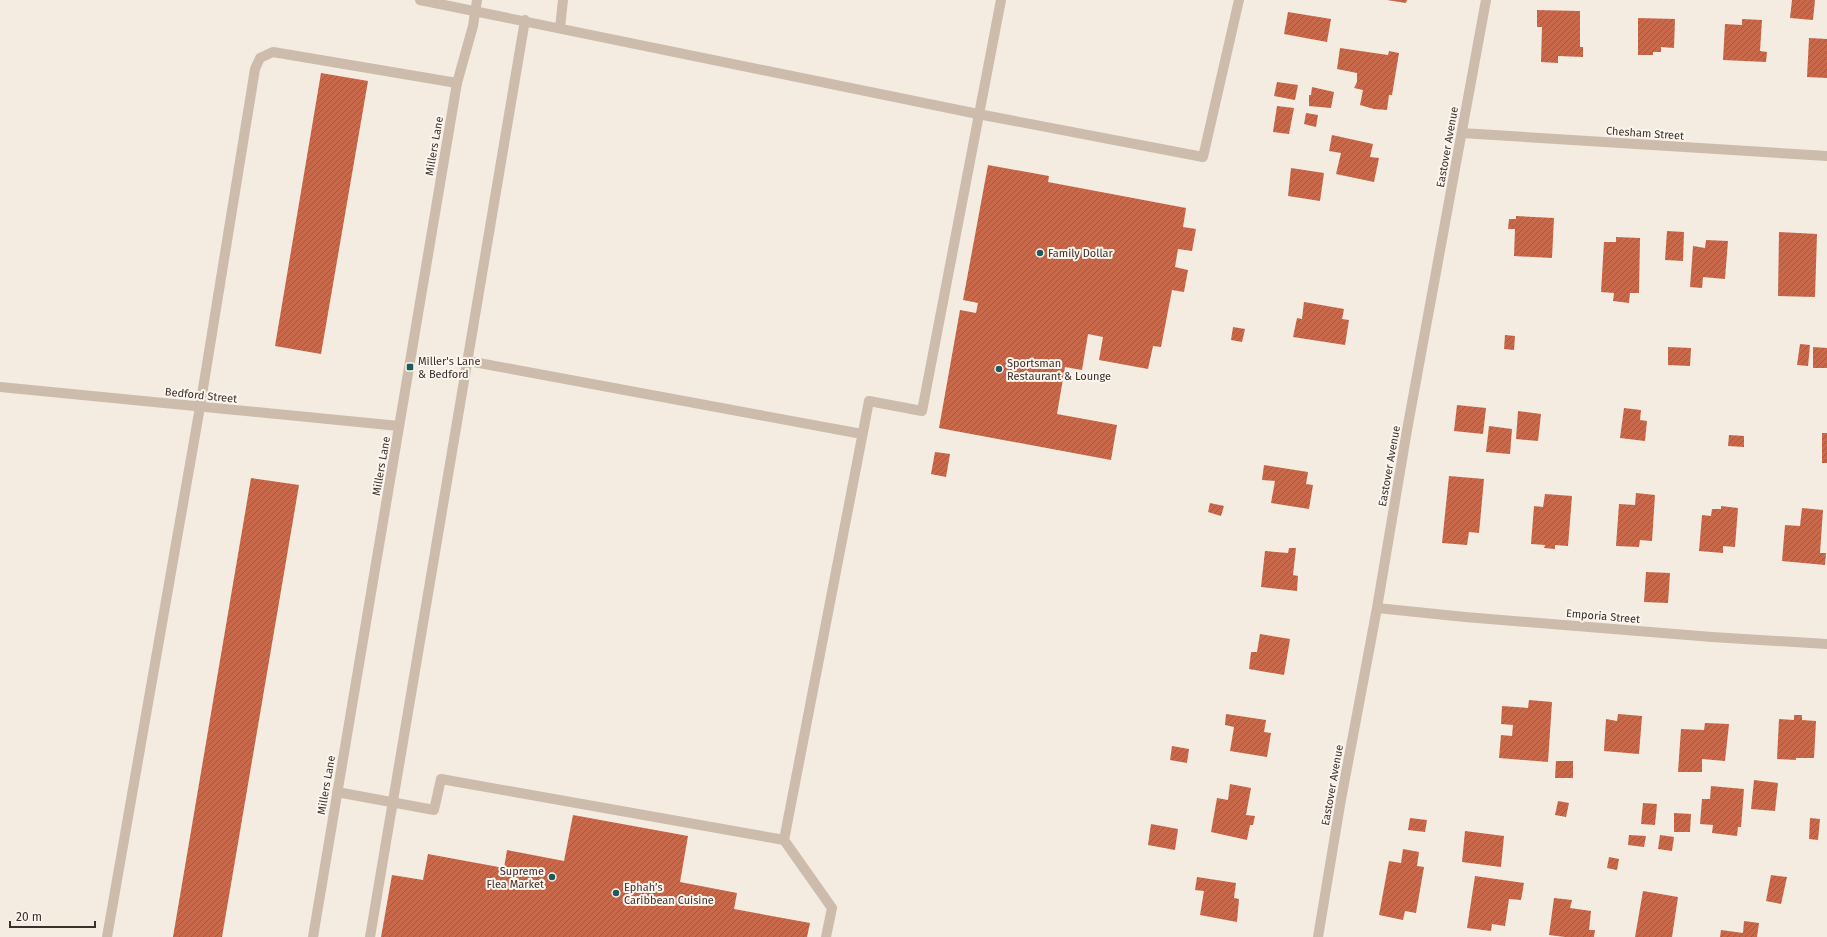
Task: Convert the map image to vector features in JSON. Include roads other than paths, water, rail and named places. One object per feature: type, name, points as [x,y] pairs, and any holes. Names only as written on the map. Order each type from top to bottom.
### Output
[{"type":"street","points":[[420,0],[525,20],[978,114],[1203,157],[1239,0]]},
{"type":"street","name":"Millers Lane","points":[[313,937],[457,83],[473,26],[477,0]]},
{"type":"street","points":[[560,28],[563,0]]},
{"type":"street","points":[[784,840],[868,401],[922,411],[1001,0]]},
{"type":"street","name":"Eastover Avenue","points":[[1318,937],[1340,805],[1377,608],[1407,430],[1486,0]]},
{"type":"street","points":[[370,937],[525,20]]},
{"type":"street","points":[[107,937],[200,407],[255,69],[260,58],[273,52],[457,83]]},
{"type":"street","name":"Chesham Street","points":[[1462,133],[1827,156]]},
{"type":"street","points":[[468,361],[862,434]]},
{"type":"street","name":"Bedford Street","points":[[0,388],[400,426]]},
{"type":"street","name":"Emporia Street","points":[[1377,608],[1465,617],[1712,637],[1827,644]]},
{"type":"street","points":[[337,792],[434,810],[441,779],[784,840],[832,908],[826,937]]},
{"type":"place","name":"Family Dollar","points":[[1040,253]]},
{"type":"place","name":"Miller's Lane & Bedford","points":[[410,367]]},
{"type":"place","name":"Sportsman Restaurant & Lounge","points":[[999,369]]},
{"type":"place","name":"Supreme Flea Market","points":[[552,877]]},
{"type":"place","name":"Ephah’s Caribbean Cuisine","points":[[616,893]]}]
